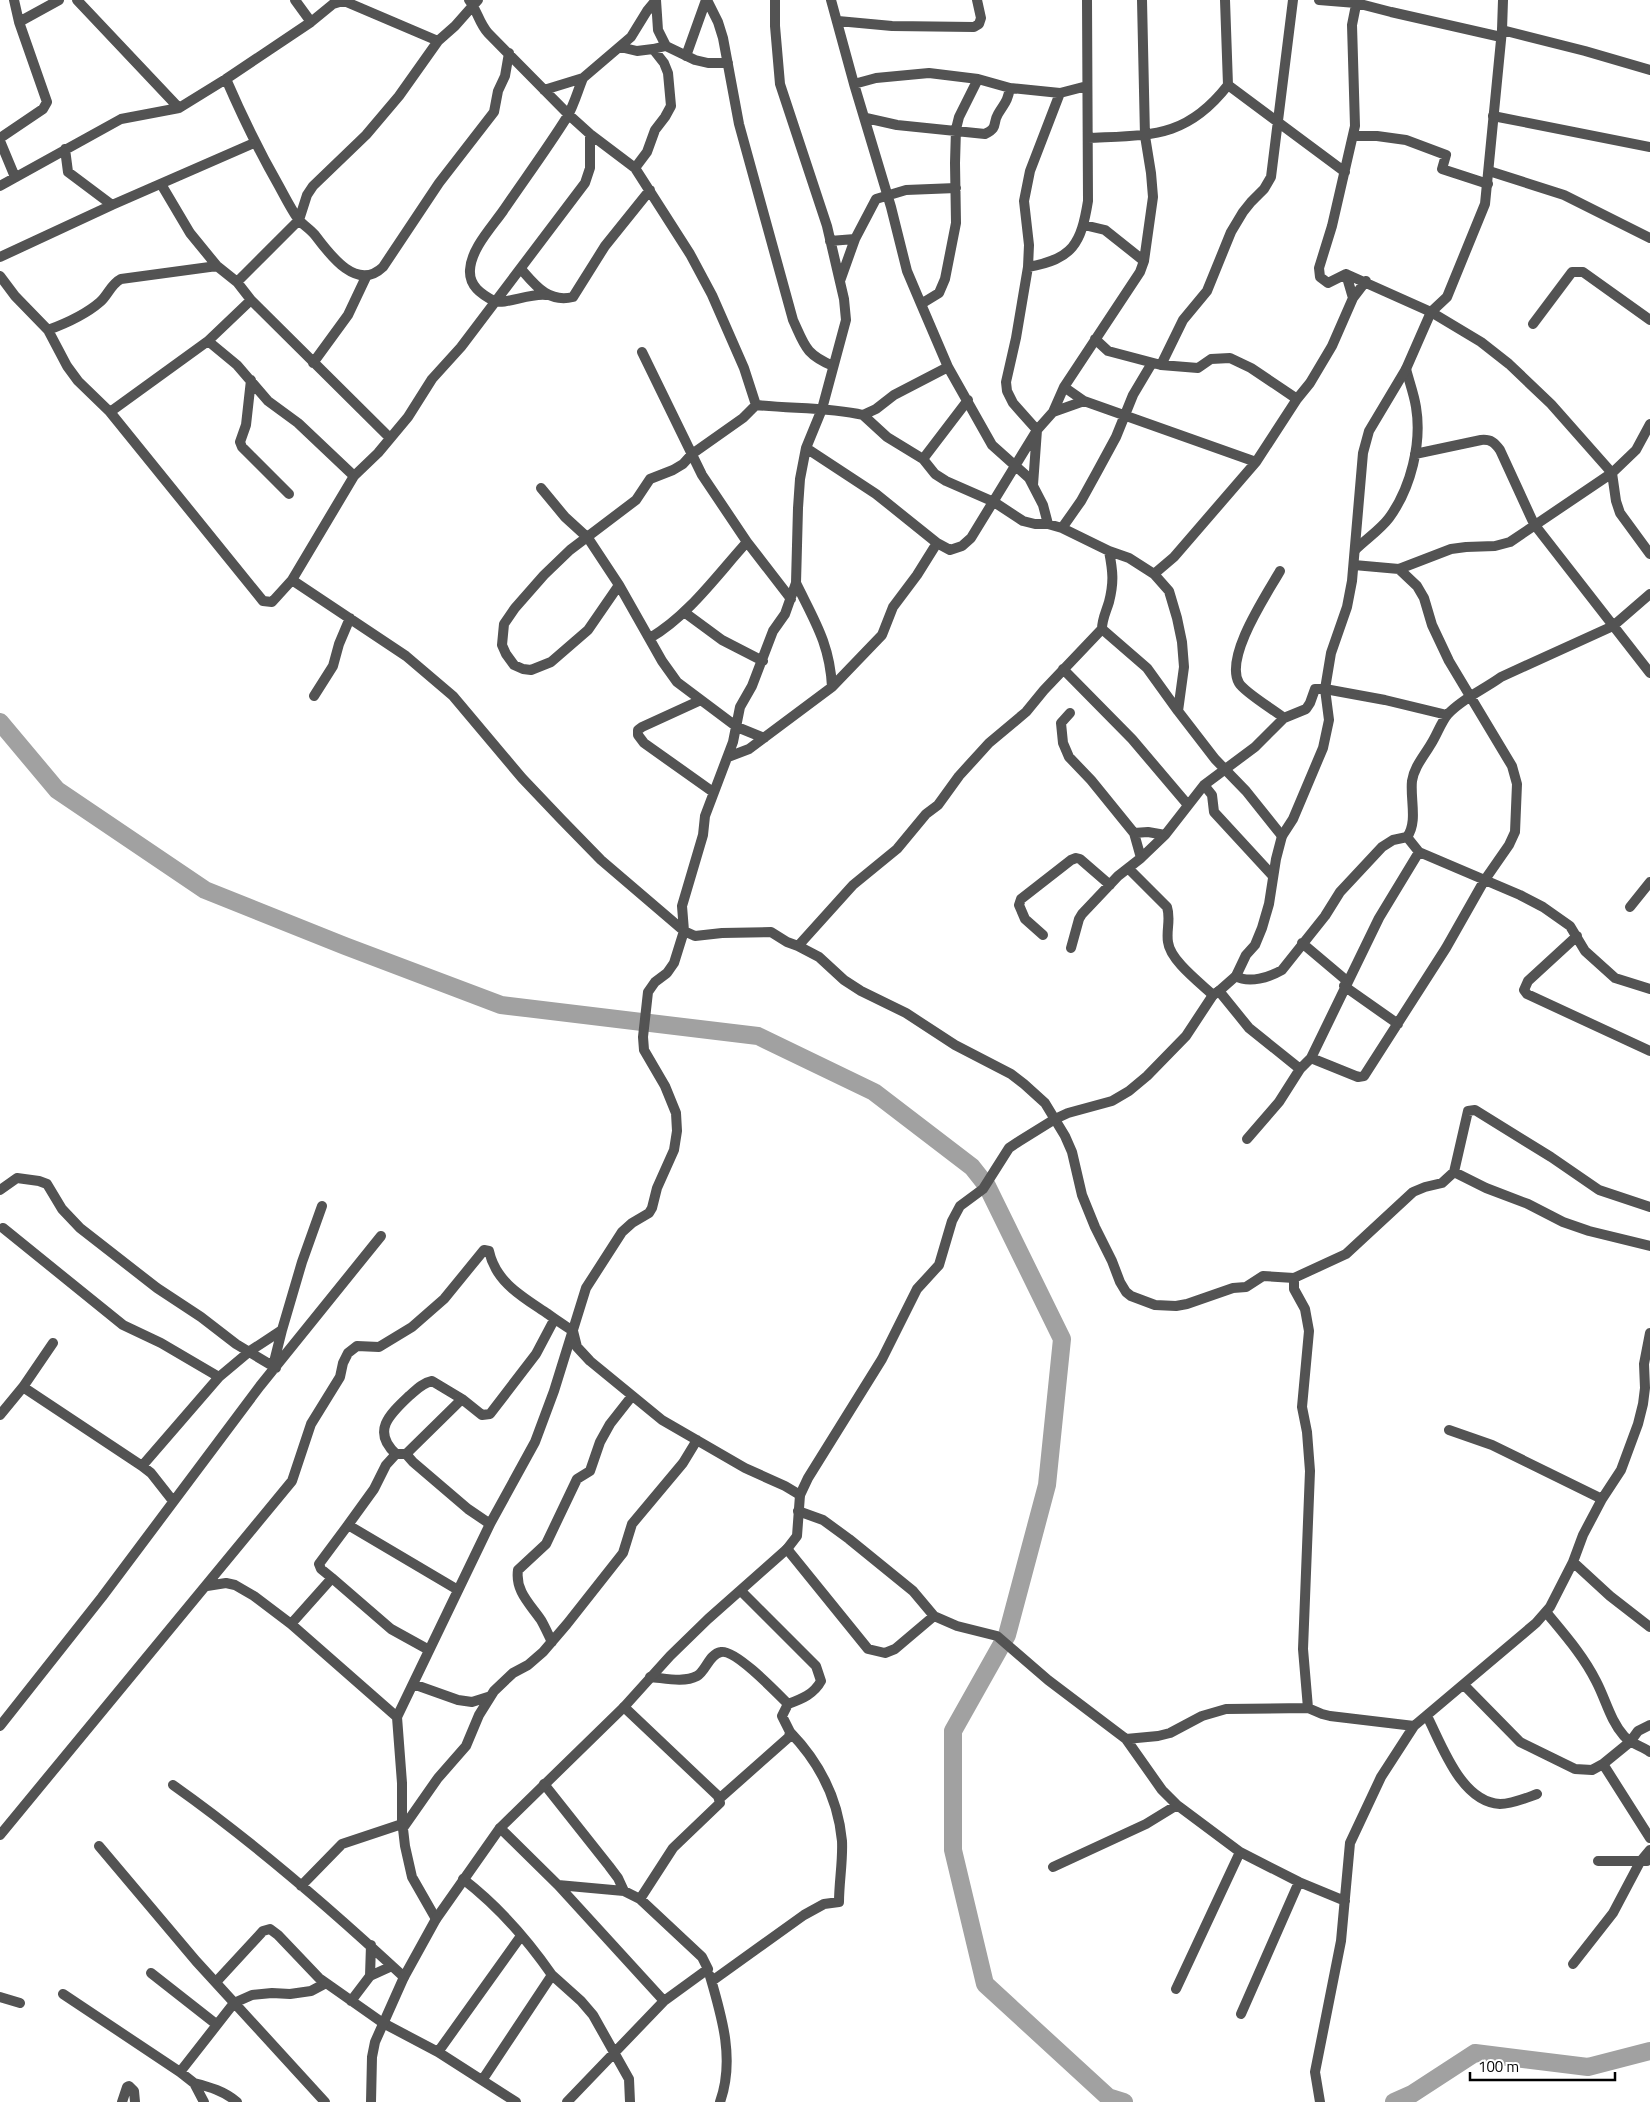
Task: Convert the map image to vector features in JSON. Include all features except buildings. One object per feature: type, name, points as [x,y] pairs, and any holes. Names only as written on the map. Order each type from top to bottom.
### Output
[{"type":"street","points":[[14,0],[19,22],[48,102],[43,109],[0,140],[15,178]]},
{"type":"street","points":[[19,22],[59,0]]},
{"type":"street","points":[[77,0],[179,108]]},
{"type":"street","points":[[295,0],[311,22]]},
{"type":"street","points":[[656,0],[658,30],[666,46],[686,56],[708,63],[728,63]]},
{"type":"street","points":[[544,90],[583,78],[631,37],[656,0]]},
{"type":"street","points":[[686,56],[706,0]]},
{"type":"street","points":[[706,0],[718,22],[728,63],[739,124],[793,320],[806,349],[814,356],[833,366]]},
{"type":"street","points":[[436,1919],[412,1877],[403,1826],[397,1717],[490,1524],[535,1442],[554,1391],[586,1288],[622,1232],[632,1223],[649,1213],[657,1188],[674,1150],[677,1131],[676,1113],[665,1086],[644,1050],[643,1037],[648,992],[674,963],[684,931],[682,906],[699,848],[705,816],[728,757],[737,727],[740,707],[752,686],[773,631],[784,614],[796,583],[800,479],[806,448],[822,409],[846,320],[844,299],[830,241],[780,84],[775,26],[775,0]]},
{"type":"street","points":[[831,0],[854,84],[888,194],[907,271],[920,304],[948,367],[992,445],[1004,457],[1015,464],[1033,485],[1043,505],[1048,524]]},
{"type":"street","points":[[838,21],[892,26],[974,27],[979,24],[981,18],[976,0]]},
{"type":"street","points":[[1028,267],[1068,253],[1076,244],[1084,225],[1088,201],[1087,0]]},
{"type":"street","points":[[806,448],[876,494],[937,544],[950,550],[962,546],[971,538],[1037,430],[1054,412],[1064,387],[1140,272],[1144,261],[1153,197],[1145,136],[1142,0]]},
{"type":"street","points":[[1088,138],[1145,136],[1168,132],[1191,120],[1221,95],[1228,85],[1226,0]]},
{"type":"street","points":[[1062,528],[1097,472],[1133,395],[1157,364],[1183,320],[1208,291],[1235,226],[1250,202],[1268,184],[1271,177],[1279,121],[1293,0]]},
{"type":"street","points":[[1318,0],[1357,1],[1391,12],[1585,51],[1650,70]]},
{"type":"street","points":[[372,2102],[372,2057],[376,2042],[404,1976],[436,1919],[500,1828],[624,1707],[650,1677],[708,1619],[787,1549],[797,1536],[800,1494],[861,1390],[882,1359],[917,1289],[939,1265],[952,1221],[960,1206],[986,1186],[1009,1148],[1055,1119],[1068,1113],[1105,1103],[1128,1091],[1146,1076],[1186,1036],[1216,993],[1236,976],[1246,955],[1255,945],[1262,928],[1282,836],[1293,819],[1323,748],[1329,720],[1325,689],[1331,653],[1347,608],[1354,565],[1363,453],[1369,431],[1406,369],[1431,312],[1447,297],[1485,204],[1502,34],[1503,0]]},
{"type":"street","points":[[0,186],[121,119],[179,108],[311,22],[332,2],[345,1],[438,41]]},
{"type":"street","points":[[1357,1],[1352,25],[1355,126],[1332,226],[1319,268],[1320,277],[1328,283],[1346,274],[1366,281],[1431,312],[1481,342],[1509,364],[1551,404],[1612,473],[1616,501],[1620,513],[1650,552]]},
{"type":"street","points":[[237,282],[299,220],[307,195],[313,186],[366,135],[398,96],[438,41],[456,26],[473,2]]},
{"type":"street","points":[[473,2],[476,15],[483,27],[569,115],[634,168],[650,190],[690,254],[712,295],[744,368],[756,405]]},
{"type":"street","points":[[620,47],[637,51],[666,46]]},
{"type":"street","points":[[634,168],[647,152],[655,130],[665,118],[671,106],[668,73],[664,63],[653,49]]},
{"type":"street","points":[[226,79],[254,143],[299,220],[313,233],[324,249],[346,269],[366,277],[375,275],[383,268],[439,183],[494,112],[498,91],[505,76],[509,53]]},
{"type":"street","points":[[854,84],[876,78],[929,72],[978,79],[1010,88],[1060,92],[1087,86]]},
{"type":"street","points":[[583,78],[569,115],[472,258],[471,282],[474,287],[496,302],[537,294],[561,298],[572,297],[605,246],[650,190]]},
{"type":"street","points":[[920,304],[939,293],[945,279],[956,223],[956,132],[958,117],[978,79]]},
{"type":"street","points":[[1228,85],[1279,121],[1345,172]]},
{"type":"street","points":[[866,118],[956,132],[985,134],[993,130],[998,113],[1008,101],[1010,88]]},
{"type":"street","points":[[1033,485],[1037,430],[1013,403],[1007,391],[1006,382],[1016,338],[1028,267],[1029,245],[1024,201],[1033,161],[1060,92]]},
{"type":"street","points":[[1493,116],[1650,147]]},
{"type":"street","points":[[0,276],[15,296],[48,330],[67,366],[78,381],[110,412],[262,601],[272,602],[292,580],[354,476],[378,453],[408,417],[432,379],[461,348],[585,183],[590,168],[590,134]]},
{"type":"street","points":[[1353,136],[1377,136],[1406,140],[1446,155],[1442,169],[1488,184]]},
{"type":"street","points":[[0,257],[112,205],[254,143]]},
{"type":"street","points":[[65,149],[67,168],[71,176],[112,205]]},
{"type":"street","points":[[1489,171],[1564,195],[1650,238]]},
{"type":"street","points":[[161,184],[190,233],[217,266],[237,282],[251,300],[390,438]]},
{"type":"street","points":[[840,282],[856,238],[873,202],[888,194],[906,190],[956,188]]},
{"type":"street","points":[[1084,225],[1105,230],[1144,261]]},
{"type":"street","points":[[830,241],[856,238]]},
{"type":"street","points":[[48,330],[75,320],[88,311],[107,296],[112,285],[121,279],[217,266]]},
{"type":"street","points":[[521,269],[536,287],[546,295]]},
{"type":"street","points":[[1533,324],[1572,272],[1577,271],[1583,272],[1650,320]]},
{"type":"street","points":[[1346,274],[1353,298]]},
{"type":"street","points":[[313,363],[348,315],[366,277]]},
{"type":"street","points":[[1154,574],[1174,557],[1256,462],[1297,399],[1310,383],[1332,346],[1353,298],[1366,281]]},
{"type":"street","points":[[110,412],[208,341],[251,300]]},
{"type":"street","points":[[1095,339],[1108,351],[1157,364],[1198,368],[1211,359],[1230,358],[1250,368],[1297,399]]},
{"type":"street","points":[[208,341],[237,364],[268,401],[298,423],[354,476]]},
{"type":"street","points":[[642,352],[702,475],[747,542],[791,599]]},
{"type":"street","points":[[863,415],[876,409],[894,395],[948,367]]},
{"type":"street","points":[[1355,550],[1389,518],[1402,495],[1415,454],[1417,437],[1416,407],[1406,369]]},
{"type":"street","points":[[251,380],[246,425],[240,442],[242,447],[289,494]]},
{"type":"street","points":[[1064,387],[1084,401],[1256,462]]},
{"type":"street","points":[[923,459],[968,400]]},
{"type":"street","points":[[1054,412],[1084,401]]},
{"type":"street","points":[[619,585],[588,630],[551,662],[531,670],[523,669],[514,664],[506,654],[502,645],[502,635],[508,616],[544,575],[570,550],[636,500],[650,479],[673,470],[692,454],[734,426],[756,405],[838,410],[863,415],[887,437],[923,459],[935,474],[946,481],[994,502],[1023,521],[1062,528],[1109,551],[1129,558],[1154,574],[1169,591],[1182,642],[1184,667],[1178,711]]},
{"type":"street","points":[[1354,565],[1399,569],[1451,549],[1466,546],[1495,546],[1510,542],[1612,473],[1636,450],[1650,424]]},
{"type":"street","points":[[1415,454],[1488,439],[1495,443],[1534,524],[1650,673]]},
{"type":"street","points":[[542,488],[565,517],[588,538],[619,585],[676,682],[737,727],[764,738]]},
{"type":"street","points":[[650,638],[665,629],[684,612],[747,542]]},
{"type":"street","points":[[728,757],[739,754],[764,738],[832,687],[882,635],[893,607],[937,544]]},
{"type":"street","points":[[798,946],[853,885],[897,849],[926,814],[938,805],[959,776],[983,750],[1026,712],[1063,669],[1102,629],[1102,620],[1108,604],[1114,574],[1109,551]]},
{"type":"street","points":[[1114,574],[1129,558]]},
{"type":"street","points":[[1311,1058],[1358,1077],[1364,1076],[1446,948],[1484,881],[1509,845],[1515,832],[1518,784],[1512,766],[1449,660],[1432,625],[1424,598],[1417,586],[1399,569]]},
{"type":"street","points":[[1280,571],[1242,643],[1235,675],[1240,685],[1284,718]]},
{"type":"street","points":[[292,580],[406,656],[453,696],[522,778],[601,860],[684,931],[695,936],[722,933],[771,932],[819,957],[844,980],[861,991],[906,1013],[955,1044],[1011,1074],[1040,1099],[1055,1119],[1072,1152],[1082,1195],[1094,1227],[1112,1261],[1120,1282],[1131,1296],[1155,1305],[1176,1306],[1187,1304],[1233,1288],[1246,1287],[1263,1276],[1294,1278],[1346,1254],[1413,1192],[1425,1187],[1442,1184],[1454,1172],[1468,1111],[1475,1110],[1551,1157],[1599,1190],[1650,1208]]},
{"type":"street","points":[[796,583],[826,647],[831,665],[832,687]]},
{"type":"street","points":[[1236,976],[1246,980],[1275,975],[1282,970],[1325,916],[1340,892],[1382,847],[1393,840],[1407,837],[1413,826],[1411,805],[1412,780],[1420,760],[1447,715],[1471,695],[1484,689],[1501,677],[1613,626],[1650,594]]},
{"type":"street","points":[[684,612],[722,640],[763,660]]},
{"type":"street","points":[[314,696],[333,666],[339,644],[350,618]]},
{"type":"street","points":[[1102,629],[1147,668],[1224,769],[1246,791],[1282,836]]},
{"type":"street","points":[[1063,669],[1132,739],[1188,805]]},
{"type":"street","points":[[1070,948],[1079,919],[1110,885],[1165,834],[1204,785],[1224,769],[1241,760],[1284,718],[1306,710],[1315,689],[1325,689],[1385,700],[1447,715]]},
{"type":"street","points":[[701,700],[642,727],[638,730],[638,735],[644,743],[713,792]]},
{"type":"street","points":[[1070,714],[1061,723],[1063,743],[1067,753],[1134,833],[1141,858]]},
{"type":"street","points":[[1204,785],[1212,795],[1214,812],[1273,876]]},
{"type":"street","points":[[1134,833],[1165,834]]},
{"type":"street","points":[[1407,837],[1419,852],[1520,895],[1543,908],[1570,926],[1585,951],[1615,978],[1650,989]]},
{"type":"street","points":[[1247,1139],[1279,1102],[1300,1069],[1311,1058],[1379,918],[1419,852]]},
{"type":"street","points":[[1043,935],[1025,919],[1019,905],[1021,899],[1071,860],[1076,858],[1080,860],[1110,885]]},
{"type":"street","points":[[1128,868],[1167,907],[1169,915],[1167,940],[1171,954],[1216,993],[1249,1028],[1300,1069]]},
{"type":"street","points":[[1630,908],[1650,882]]},
{"type":"street","points":[[1577,936],[1528,981],[1524,990],[1527,994],[1650,1051]]},
{"type":"street","points":[[1302,944],[1346,983],[1398,1024]]},
{"type":"street","points":[[1454,1172],[1486,1188],[1528,1204],[1563,1222],[1589,1231],[1650,1246]]},
{"type":"street","points":[[0,1190],[17,1178],[47,1184],[62,1209],[80,1228],[157,1288],[275,1367]]},
{"type":"street","points":[[275,1367],[282,1330],[302,1262],[322,1206]]},
{"type":"street","points":[[3,1228],[123,1324],[161,1343],[219,1378]]},
{"type":"street","points":[[0,1726],[102,1596],[260,1386],[381,1236]]},
{"type":"street","points":[[0,1834],[292,1481],[311,1424],[340,1377],[348,1352],[353,1348],[362,1346],[379,1347],[412,1327],[444,1299],[484,1250],[488,1251],[491,1262],[502,1279],[532,1305],[573,1331],[577,1347],[583,1354],[662,1420],[745,1468],[800,1494]]},
{"type":"street","points":[[1294,1278],[1294,1288],[1305,1309],[1309,1331],[1302,1407],[1307,1432],[1310,1471],[1303,1649],[1308,1708]]},
{"type":"street","points":[[490,1524],[468,1509],[413,1462],[385,1442],[383,1433],[386,1423],[392,1412],[421,1385],[432,1381],[462,1399],[482,1415],[490,1414],[536,1354],[554,1320]]},
{"type":"street","points":[[142,1466],[219,1378],[250,1351],[282,1330]]},
{"type":"street","points":[[1320,2102],[1315,2072],[1341,1941],[1350,1844],[1354,1833],[1382,1777],[1414,1726],[1536,1623],[1546,1612],[1573,1562],[1583,1535],[1602,1499],[1621,1470],[1646,1405],[1648,1388],[1644,1364],[1650,1333]]},
{"type":"street","points":[[0,1415],[23,1387],[53,1343]]},
{"type":"street","points":[[23,1387],[142,1466],[151,1473],[174,1501]]},
{"type":"street","points":[[552,1642],[521,1590],[518,1570],[546,1544],[577,1479],[590,1471],[603,1436],[632,1396]]},
{"type":"street","points":[[429,1650],[390,1628],[321,1569],[319,1564],[374,1489],[386,1465],[401,1454],[462,1399]]},
{"type":"street","points":[[1449,1430],[1492,1445],[1602,1499]]},
{"type":"street","points":[[301,1886],[342,1844],[403,1826],[438,1778],[466,1746],[479,1715],[491,1696],[512,1673],[528,1665],[552,1642],[623,1553],[632,1524],[683,1463],[697,1440]]},
{"type":"street","points":[[798,1511],[824,1520],[863,1550],[913,1591],[934,1616],[957,1626],[997,1636],[1048,1680],[1126,1739],[1162,1790],[1177,1805],[1240,1852],[1299,1882],[1344,1901]]},
{"type":"street","points":[[348,1525],[458,1590]]},
{"type":"street","points":[[787,1549],[868,1650],[885,1653],[895,1648],[934,1616]]},
{"type":"street","points":[[1573,1562],[1610,1596],[1650,1627]]},
{"type":"street","points":[[291,1624],[332,1578]]},
{"type":"street","points":[[207,1586],[226,1583],[235,1585],[254,1596],[291,1624],[397,1717]]},
{"type":"street","points":[[712,1981],[804,1915],[824,1904],[836,1904],[839,1902],[842,1842],[834,1800],[828,1782],[803,1745],[790,1732],[782,1716],[788,1704],[805,1697],[818,1687],[821,1681],[820,1674],[816,1666],[741,1591]]},
{"type":"street","points":[[1546,1612],[1576,1649],[1596,1681],[1611,1718],[1630,1742],[1650,1752]]},
{"type":"street","points":[[650,1677],[690,1678],[698,1675],[715,1655],[726,1652],[736,1657],[788,1704]]},
{"type":"street","points":[[412,1684],[458,1700],[472,1702],[491,1696]]},
{"type":"street","points":[[1464,1685],[1520,1742],[1575,1769],[1592,1770],[1604,1764],[1630,1742],[1638,1730],[1650,1725]]},
{"type":"street","points":[[624,1707],[719,1799],[720,1804],[673,1848],[640,1899]]},
{"type":"street","points":[[1126,1739],[1170,1733],[1202,1716],[1226,1709],[1308,1708],[1330,1716],[1414,1726]]},
{"type":"street","points":[[1427,1716],[1453,1766],[1468,1789],[1482,1798],[1500,1804],[1537,1794]]},
{"type":"street","points":[[719,1799],[789,1737],[790,1732]]},
{"type":"street","points":[[1604,1764],[1650,1838]]},
{"type":"street","points":[[544,1784],[614,1872],[624,1891]]},
{"type":"street","points":[[173,1785],[232,1827],[404,1976]]},
{"type":"street","points":[[1054,1867],[1146,1824],[1177,1805]]},
{"type":"street","points":[[500,1828],[558,1885],[664,2001]]},
{"type":"street","points":[[99,1846],[159,1919],[325,2102]]},
{"type":"street","points":[[1573,1964],[1613,1913],[1650,1850]]},
{"type":"street","points":[[1176,1989],[1240,1852]]},
{"type":"street","points":[[1598,1861],[1645,1861]]},
{"type":"street","points":[[463,1879],[504,1915],[552,1975],[581,2001],[593,2015],[629,2078],[630,2102]]},
{"type":"street","points":[[1241,2014],[1299,1882]]},
{"type":"street","points":[[558,1885],[624,1891],[640,1899],[702,1958],[708,1968],[712,1981],[727,2045],[726,2077],[720,2102]]},
{"type":"street","points":[[216,1982],[262,1931],[270,1929],[326,1983],[351,2001],[383,2023],[438,2052],[483,2079],[516,2102]]},
{"type":"street","points":[[438,2052],[521,1936]]},
{"type":"street","points":[[370,1976],[371,1946]]},
{"type":"street","points":[[351,2001],[370,1976],[392,1966]]},
{"type":"street","points":[[568,2102],[664,2001],[708,1968]]},
{"type":"street","points":[[151,1973],[216,2024]]},
{"type":"street","points":[[483,2079],[552,1975]]},
{"type":"street","points":[[180,2072],[234,2003],[252,1995],[290,1994],[310,1991],[326,1983]]},
{"type":"street","points":[[63,1994],[194,2083],[229,2095],[237,2102]]},
{"type":"street","points":[[0,1997],[20,2003]]},
{"type":"street","points":[[194,2083],[204,2102]]},
{"type":"street","points":[[122,2102],[129,2086],[134,2090],[135,2102]]},
{"type":"waterway","points":[[0,722],[57,790],[205,890],[501,1005],[758,1036],[874,1092],[972,1167],[987,1186],[1062,1339],[1047,1485],[1007,1635],[953,1731],[953,1850],[985,1984],[1108,2097],[1124,2102]]},
{"type":"waterway","points":[[1394,2102],[1412,2094],[1475,2053],[1588,2067],[1650,2051]]}]
